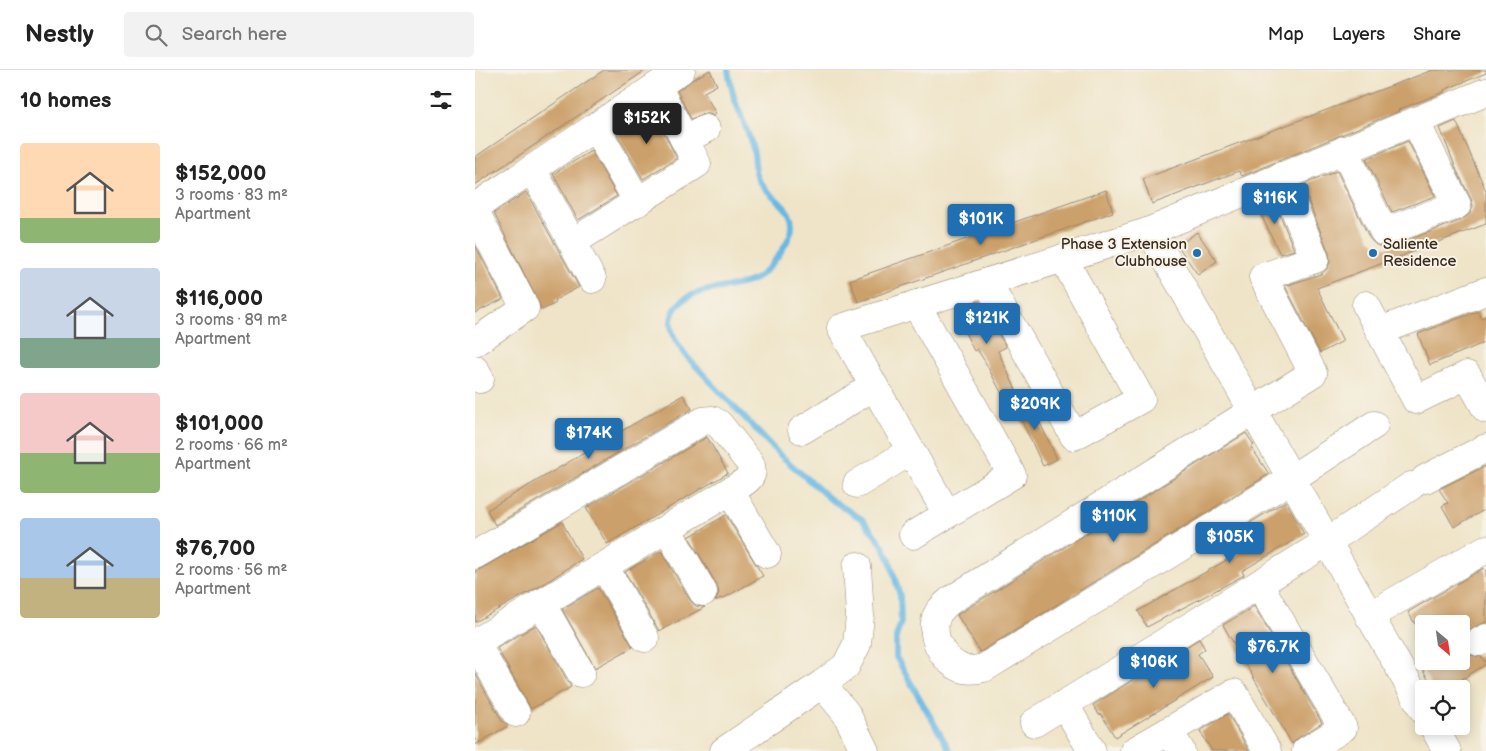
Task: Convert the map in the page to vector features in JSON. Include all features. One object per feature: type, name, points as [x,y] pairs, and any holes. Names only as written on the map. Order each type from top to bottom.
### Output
[{"type":"street","points":[[475,207],[681,70]]},
{"type":"street","points":[[573,242],[697,164],[695,134],[657,86]]},
{"type":"street","points":[[947,514],[841,328],[1149,231],[1415,120],[1485,94]]},
{"type":"street","points":[[1344,150],[1384,232],[1457,205],[1415,120]]},
{"type":"street","points":[[595,127],[638,202]]},
{"type":"street","points":[[532,169],[592,279]]},
{"type":"street","points":[[1281,176],[1315,259],[1263,278],[1313,374],[951,600],[941,609],[935,621],[938,647],[945,656],[963,669],[984,668],[1291,479],[1374,425]]},
{"type":"street","points":[[475,211],[525,308],[475,342]]},
{"type":"street","points":[[1149,231],[1415,695]]},
{"type":"street","points":[[987,282],[1074,436],[1141,399],[1063,258]]},
{"type":"street","points":[[1380,331],[1486,291]]},
{"type":"street","points":[[913,535],[1012,475],[916,304]]},
{"type":"street","points":[[1365,305],[1416,400],[1467,375],[1486,409]]},
{"type":"street","points":[[802,430],[873,387]]},
{"type":"street","points":[[475,555],[703,421],[712,420],[719,424],[753,470],[747,480],[730,491],[475,642],[516,713]]},
{"type":"street","points":[[1034,723],[1327,542],[1418,482],[1486,448]]},
{"type":"street","points":[[857,484],[911,451]]},
{"type":"street","points":[[730,491],[767,554]]},
{"type":"street","points":[[667,529],[703,592]]},
{"type":"street","points":[[1369,616],[1485,552]]},
{"type":"street","points":[[604,566],[645,638]]},
{"type":"street","points":[[724,751],[846,666],[857,644],[861,616],[857,566]]},
{"type":"street","points":[[1259,584],[1343,728],[1306,751]]},
{"type":"street","points":[[541,603],[581,672]]},
{"type":"street","points":[[822,684],[846,713],[865,751]]},
{"type":"street","points":[[1134,751],[1175,741],[1234,693],[1267,751]]},
{"type":"street","points":[[1065,705],[1092,751]]},
{"type":"street","points":[[1438,735],[1447,751]]},
{"type":"building","points":[[604,70],[646,70],[475,185],[475,157]]},
{"type":"building","points":[[710,70],[717,85],[704,92],[716,114],[714,116],[707,113],[691,119],[677,91]]},
{"type":"building","points":[[1433,70],[1486,70],[1486,73],[1242,176],[1239,171],[1152,204],[1143,179]]},
{"type":"building","points":[[652,110],[677,158],[643,179],[616,132]]},
{"type":"building","points":[[1456,121],[1486,191],[1486,224],[1317,288],[1343,341],[1320,353],[1285,286],[1321,274],[1327,269],[1330,262],[1329,253],[1302,185],[1337,171],[1370,239],[1381,247],[1389,247],[1462,220],[1470,214],[1473,206],[1440,128]]},
{"type":"building","points":[[1408,141],[1435,196],[1392,212],[1366,159]]},
{"type":"building","points":[[591,151],[617,196],[578,220],[553,174]]},
{"type":"building","points":[[1106,190],[1113,212],[858,302],[850,280]]},
{"type":"building","points":[[526,192],[579,287],[555,300],[556,303],[542,310],[494,213]]},
{"type":"building","points":[[1273,197],[1294,250],[1280,254],[1256,204]]},
{"type":"building","name":"Phase 3 Extension Clubhouse","points":[[1197,232],[1217,261],[1198,275],[1178,246]]},
{"type":"building","points":[[475,245],[503,299],[475,313]]},
{"type":"building","points":[[980,301],[1006,347],[998,351],[1016,390],[1003,396],[977,349],[974,351],[957,316],[977,307],[975,302]]},
{"type":"building","points":[[1478,311],[1481,318],[1486,316],[1486,342],[1430,365],[1418,334]]},
{"type":"building","points":[[683,395],[692,409],[495,525],[487,510]]},
{"type":"building","points":[[1025,396],[1057,459],[1043,466],[1013,402]]},
{"type":"building","points":[[1246,433],[1254,445],[1251,447],[1269,474],[980,652],[957,615]]},
{"type":"building","points":[[707,437],[728,473],[607,544],[586,508]]},
{"type":"building","points":[[1486,466],[1486,509],[1454,527],[1442,506],[1448,503],[1439,489]]},
{"type":"building","points":[[1286,501],[1304,534],[1242,571],[1244,575],[1147,627],[1138,611],[1256,543],[1257,539],[1248,524]]},
{"type":"building","points":[[726,515],[763,576],[715,601],[719,593],[717,585],[689,537]]},
{"type":"building","points":[[562,522],[582,559],[542,585],[475,622],[475,572]]},
{"type":"building","points":[[661,551],[690,600],[696,606],[705,607],[659,631],[625,572]]},
{"type":"building","points":[[1484,568],[1486,572],[1486,622],[1470,630],[1470,615],[1415,615],[1415,624],[1408,612]]},
{"type":"building","points":[[598,588],[633,647],[595,668],[562,609]]},
{"type":"building","points":[[1254,606],[1322,723],[1292,744],[1223,625]]},
{"type":"building","points":[[536,625],[571,687],[531,709],[497,648]]},
{"type":"building","points":[[1199,639],[1205,649],[1198,654],[1213,677],[1115,737],[1093,705]]},
{"type":"building","points":[[1470,654],[1482,657],[1486,661],[1486,664],[1462,680],[1428,680],[1423,670],[1470,670]]},
{"type":"building","points":[[475,673],[502,721],[508,726],[475,745]]},
{"type":"building","points":[[1228,714],[1249,751],[1212,751],[1200,731]]},
{"type":"waterway","points":[[728,70],[731,87],[753,148],[757,176],[766,189],[788,212],[792,226],[790,235],[779,255],[763,273],[751,281],[707,290],[687,298],[679,304],[673,313],[671,319],[672,331],[677,343],[688,358],[778,453],[830,499],[862,519],[882,544],[890,561],[900,596],[901,622],[896,637],[896,657],[950,751]]},
{"type":"place","name":"Phase 3 Extension Clubhouse","points":[[1197,253]]},
{"type":"place","name":"Saliente Residence","points":[[1373,253]]}]
